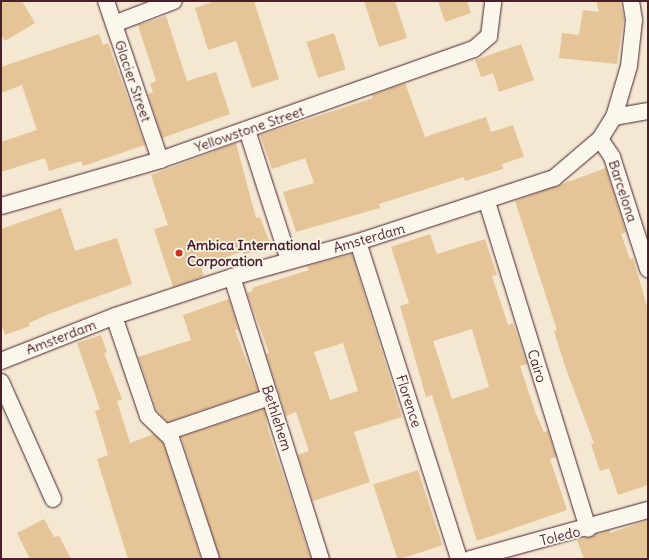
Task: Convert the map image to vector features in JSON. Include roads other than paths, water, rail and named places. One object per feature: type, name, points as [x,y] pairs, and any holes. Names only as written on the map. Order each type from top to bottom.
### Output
[{"type":"street","name":"Glacier Street","points":[[106,1],[160,160]]},
{"type":"street","points":[[114,24],[174,1]]},
{"type":"street","name":"Yellowstone Street","points":[[1,206],[160,160],[474,49],[489,36],[493,1]]},
{"type":"street","points":[[631,1],[634,20],[629,66],[614,117],[648,111]]},
{"type":"street","name":"Amsterdam","points":[[1,360],[115,316],[232,277],[358,242],[487,202],[554,178],[600,139],[614,117]]},
{"type":"street","points":[[247,130],[289,260]]},
{"type":"street","name":"Barcelona","points":[[600,139],[612,157],[648,269]]},
{"type":"street","name":"Cairo","points":[[487,202],[588,529]]},
{"type":"street","name":"Florence","points":[[358,242],[459,559]]},
{"type":"street","name":"Bethlehem","points":[[232,277],[321,559]]},
{"type":"street","points":[[117,325],[148,416],[156,425],[167,432],[211,559]]},
{"type":"street","points":[[1,382],[53,499]]},
{"type":"street","points":[[167,432],[270,397]]},
{"type":"street","name":"Toledo","points":[[470,559],[588,529],[648,510]]},
{"type":"place","name":"Ambica International Corporation","points":[[179,253]]}]
